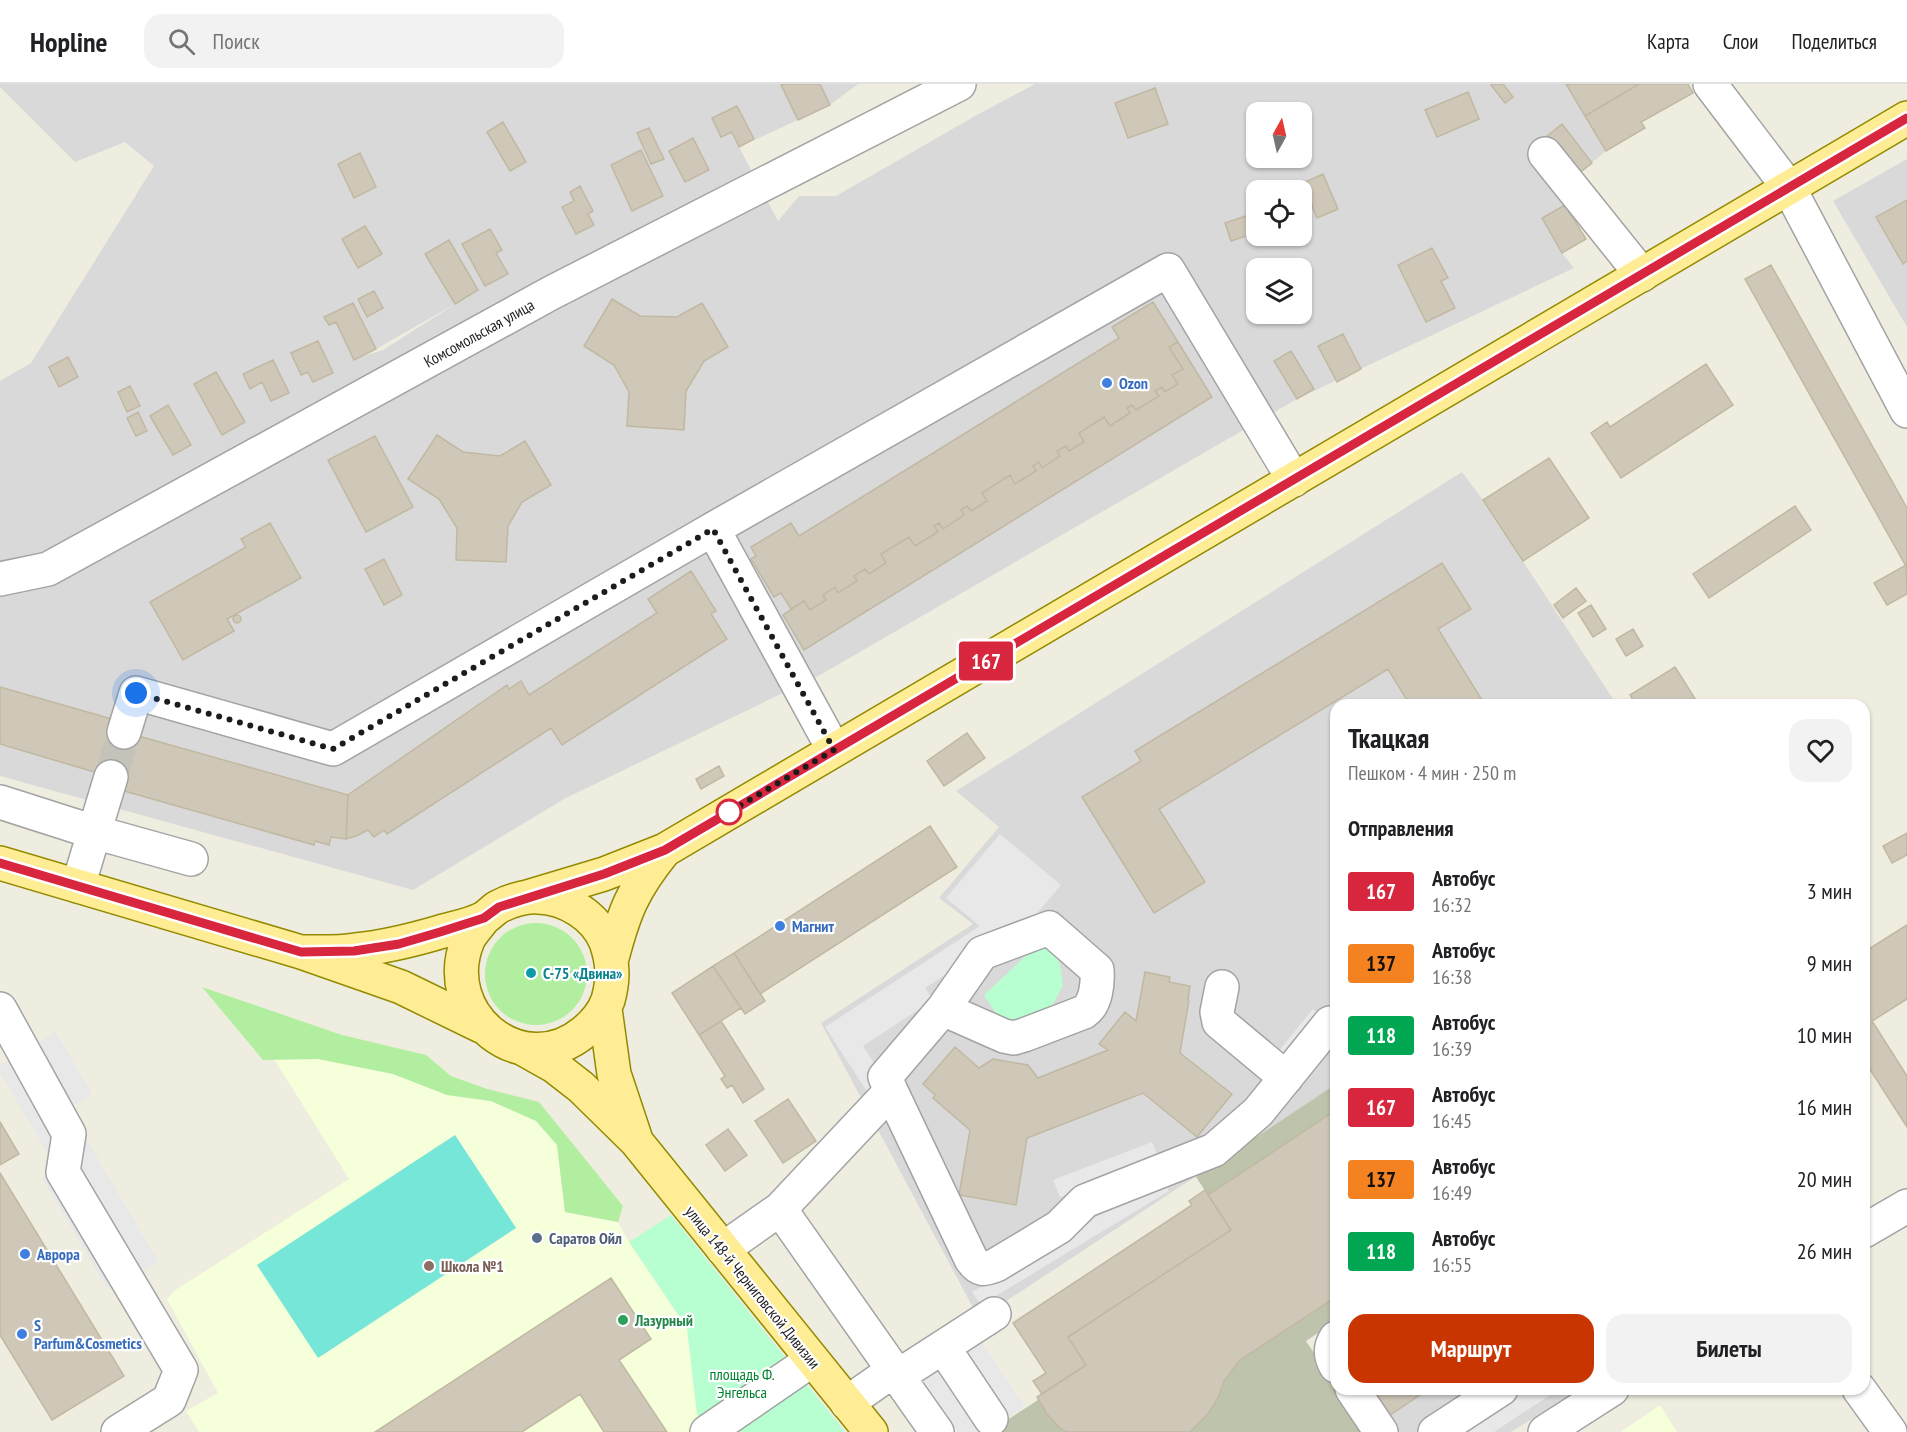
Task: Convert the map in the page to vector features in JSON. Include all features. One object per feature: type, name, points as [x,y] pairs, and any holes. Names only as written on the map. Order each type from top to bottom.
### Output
[{"type":"main road","points":[[481,1026],[465,999],[460,973],[468,940],[484,918],[499,907],[604,874],[665,850],[1907,118]]},
{"type":"main road","points":[[0,863],[301,952],[400,987],[481,1026],[502,1042],[522,1048],[549,1049],[574,1040],[595,1023],[605,1009],[613,984],[612,958],[621,922],[645,874],[665,850]]},
{"type":"main road","points":[[524,898],[538,897],[564,902],[587,915],[602,933],[612,958]]},
{"type":"main road","points":[[301,952],[354,951],[399,944],[484,918]]},
{"type":"main road","name":"улица 148-й Черниговской Дивизии","points":[[605,1009],[614,1074],[636,1141]]},
{"type":"main road","name":"улица 148-й Черниговской Дивизии","points":[[522,1048],[554,1066],[581,1087],[636,1141],[871,1432]]},
{"type":"street","name":"Комсомольская улица","points":[[0,579],[48,569],[550,293],[959,84]]},
{"type":"street","points":[[1710,84],[1790,188],[1907,411]]},
{"type":"street","points":[[1545,154],[1642,275]]},
{"type":"street","points":[[124,732],[136,693],[333,749],[1168,270],[1294,480]]},
{"type":"street","points":[[713,529],[834,750]]},
{"type":"street","points":[[78,886],[111,777]]},
{"type":"street","points":[[0,802],[94,832],[191,859]]},
{"type":"street","points":[[1222,987],[1218,1012],[1219,1022],[1286,1078]]},
{"type":"street","points":[[0,1009],[69,1134],[63,1172],[181,1370],[169,1400],[118,1432]]},
{"type":"street","points":[[943,1009],[885,1077],[971,1259],[976,1266],[986,1269],[1059,1227],[1085,1201],[1214,1150],[1258,1112],[1330,1023]]},
{"type":"street","points":[[723,1249],[780,1209],[891,1091]]},
{"type":"street","points":[[1870,1228],[1907,1206]]},
{"type":"street","points":[[780,1209],[937,1432]]},
{"type":"street","points":[[847,1403],[943,1347],[994,1314]]},
{"type":"street","points":[[943,1347],[991,1419]]},
{"type":"street","points":[[707,1432],[812,1360]]},
{"type":"street","points":[[1356,1395],[1381,1432]]},
{"type":"street","points":[[1435,1432],[1492,1395]]},
{"type":"street","points":[[1545,1432],[1603,1395]]},
{"type":"street","points":[[1863,1395],[1890,1432]]},
{"type":"shaded area","points":[[0,84],[858,84],[830,105],[739,147],[778,221],[799,196],[836,196],[1035,84],[1688,84],[1693,93],[1642,122],[1645,128],[1606,151],[1578,174],[1565,205],[1585,239],[1562,253],[1574,268],[1297,399],[820,675],[564,799],[413,890],[0,776],[0,381],[31,363],[154,166],[125,142],[75,162],[0,87]],"holes":[[[455,304],[383,350],[360,357],[376,349]]]},
{"type":"shaded area","points":[[1907,159],[1907,327],[1833,201]]},
{"type":"shaded area","points":[[1462,472],[1483,500],[1613,699],[1330,699],[1330,1088],[979,1319],[821,1023],[973,924],[939,898],[999,827],[956,791]]},
{"type":"shaded area","points":[[1000,834],[1061,885],[1035,916],[925,988],[933,1000],[863,1046],[888,1085],[870,1096],[825,1027],[980,926],[946,898]]},
{"type":"shaded area","points":[[1313,1009],[1324,1018],[1289,1061],[1278,1052]]},
{"type":"shaded area","points":[[56,1032],[92,1094],[68,1108],[158,1261],[108,1290],[42,1178],[57,1169],[0,1073],[0,1065]]},
{"type":"shaded area","name":"Школа №1","points":[[274,1059],[318,1059],[393,1074],[447,1095],[491,1101],[537,1121],[557,1145],[565,1212],[618,1222],[687,1328],[697,1414],[709,1432],[199,1432],[186,1411],[218,1393],[167,1299],[174,1291],[349,1179]]},
{"type":"shaded area","points":[[1330,1088],[1330,1325],[1306,1341],[1330,1377],[1330,1395],[1342,1395],[1366,1432],[989,1432],[1086,1365],[1231,1230],[1196,1177]]},
{"type":"shaded area","points":[[455,1135],[516,1228],[318,1358],[257,1265]]},
{"type":"shaded area","points":[[1152,1142],[1159,1159],[1060,1197],[1053,1180]]},
{"type":"shaded area","points":[[1160,1178],[1169,1191],[981,1305],[972,1292]]},
{"type":"shaded area","points":[[977,1335],[1025,1406],[986,1432],[958,1432],[919,1373]]},
{"type":"shaded area","points":[[1341,1395],[1570,1395],[1511,1432],[1366,1432]]},
{"type":"shaded area","points":[[1517,1395],[1550,1395],[1494,1432],[1460,1432]]},
{"type":"shaded area","points":[[1660,1405],[1677,1432],[1621,1432]]},
{"type":"green space","points":[[536,923],[565,931],[579,945],[587,974],[579,1003],[565,1017],[536,1025],[507,1017],[493,1003],[485,974],[493,945],[507,931]]},
{"type":"green space","points":[[1046,937],[1060,964],[1063,985],[1048,1014],[1023,1029],[996,1013],[984,995]]},
{"type":"green space","points":[[202,987],[342,1035],[426,1055],[451,1076],[487,1089],[539,1102],[623,1206],[618,1222],[565,1212],[557,1145],[536,1121],[491,1101],[447,1095],[393,1074],[318,1059],[263,1060]]},
{"type":"green space","name":"площадь Ф. Энгельса","points":[[671,1215],[845,1432],[709,1432],[697,1414],[687,1328],[629,1242]]},
{"type":"building","points":[[820,84],[830,105],[798,120],[781,85]]},
{"type":"building","points":[[1492,84],[1503,84],[1513,97],[1505,103]]},
{"type":"building","points":[[1566,84],[1639,84],[1585,116]]},
{"type":"building","points":[[1639,84],[1688,84],[1693,93],[1641,122],[1645,128],[1606,151],[1585,116]]},
{"type":"building","points":[[1155,88],[1168,124],[1128,138],[1115,103]]},
{"type":"building","points":[[1468,92],[1479,119],[1437,137],[1425,110]]},
{"type":"building","points":[[737,106],[754,139],[739,147],[732,132],[721,137],[712,118]]},
{"type":"building","points":[[503,122],[526,162],[510,171],[487,132]]},
{"type":"building","points":[[1562,124],[1592,163],[1578,174],[1547,136]]},
{"type":"building","points":[[649,128],[664,159],[651,164],[637,133]]},
{"type":"building","points":[[693,138],[709,170],[685,182],[669,151]]},
{"type":"building","points":[[641,150],[663,196],[632,211],[611,165]]},
{"type":"building","points":[[360,153],[376,187],[354,198],[338,164]]},
{"type":"building","points":[[1323,174],[1338,209],[1317,218],[1312,206],[1312,180],[1310,180]]},
{"type":"building","points":[[580,186],[593,211],[588,214],[594,225],[576,234],[562,207],[574,201],[570,192]]},
{"type":"building","points":[[1907,200],[1907,261],[1903,264],[1876,217]]},
{"type":"building","points":[[1565,205],[1586,239],[1562,253],[1542,218]]},
{"type":"building","points":[[1246,216],[1246,236],[1231,241],[1225,223]]},
{"type":"building","points":[[365,226],[382,254],[358,268],[342,239]]},
{"type":"building","points":[[490,229],[502,250],[496,253],[508,274],[485,286],[462,244]]},
{"type":"building","points":[[449,240],[478,290],[455,304],[425,254]]},
{"type":"building","points":[[1432,248],[1448,278],[1441,281],[1455,308],[1426,322],[1398,265]]},
{"type":"building","points":[[1771,265],[1907,508],[1907,568],[1745,279]]},
{"type":"building","points":[[374,291],[383,308],[367,317],[358,299]]},
{"type":"building","points":[[612,299],[640,316],[677,317],[702,303],[728,347],[704,361],[686,391],[684,430],[627,426],[629,392],[614,365],[584,346]]},
{"type":"building","points":[[1153,302],[1178,342],[1169,347],[1183,369],[1172,375],[1178,384],[1165,392],[1162,387],[1155,391],[1159,396],[1136,410],[1132,405],[1127,408],[1130,413],[1110,426],[1104,417],[1079,433],[1084,442],[1069,451],[1066,446],[1057,451],[1060,456],[1042,468],[1039,462],[1033,466],[1036,471],[1015,484],[1010,475],[982,493],[987,501],[971,511],[967,506],[961,510],[964,515],[943,529],[939,523],[934,526],[938,532],[915,546],[909,537],[881,554],[886,563],[869,574],[865,569],[854,576],[857,581],[838,593],[835,587],[823,595],[826,600],[810,610],[804,601],[791,609],[781,593],[774,597],[751,559],[756,556],[751,547],[791,523],[799,536],[1119,338],[1112,327]]},
{"type":"building","points":[[353,303],[376,349],[354,360],[336,322],[329,325],[324,317]]},
{"type":"building","points":[[1343,334],[1361,369],[1337,382],[1318,346]]},
{"type":"building","points":[[318,341],[333,373],[313,382],[308,372],[301,375],[291,353]]},
{"type":"building","points":[[1178,342],[1212,397],[804,650],[783,615],[804,601],[810,610],[826,600],[823,595],[835,587],[838,593],[857,581],[854,576],[865,569],[869,574],[886,563],[881,554],[909,537],[915,546],[938,532],[934,526],[939,523],[943,529],[964,515],[961,510],[967,506],[971,511],[987,501],[982,493],[1010,475],[1015,484],[1036,471],[1033,466],[1039,462],[1042,468],[1060,456],[1057,451],[1066,446],[1069,451],[1084,442],[1079,433],[1104,417],[1110,426],[1130,413],[1127,408],[1132,405],[1136,410],[1159,396],[1155,391],[1162,387],[1165,392],[1178,384],[1172,375],[1183,369],[1169,347]]},
{"type":"building","points":[[1291,351],[1314,389],[1297,399],[1274,361]]},
{"type":"building","points":[[68,357],[78,377],[59,387],[49,367]]},
{"type":"building","points":[[273,360],[289,393],[271,401],[262,382],[250,389],[243,374]]},
{"type":"building","points":[[1706,364],[1733,405],[1621,478],[1591,433],[1607,422],[1610,427]]},
{"type":"building","points":[[216,372],[245,422],[222,435],[194,384]]},
{"type":"building","points":[[130,386],[140,406],[127,412],[118,392]]},
{"type":"building","points":[[168,405],[191,445],[173,455],[150,416]]},
{"type":"building","points":[[138,412],[147,431],[136,436],[127,418]]},
{"type":"building","points":[[437,435],[463,452],[500,456],[525,441],[551,485],[522,502],[508,526],[506,562],[456,560],[457,528],[439,499],[408,479]]},
{"type":"building","points":[[375,436],[413,507],[366,532],[328,460]]},
{"type":"building","points":[[1549,458],[1589,518],[1523,561],[1483,500]]},
{"type":"building","points":[[1795,506],[1811,530],[1709,598],[1693,574]]},
{"type":"building","points":[[270,523],[301,578],[227,619],[234,631],[183,660],[150,602],[246,547],[241,539]]},
{"type":"building","points":[[384,559],[402,595],[384,605],[365,569]]},
{"type":"building","points":[[1442,563],[1471,609],[1438,629],[1481,699],[1406,699],[1388,669],[1339,699],[1330,699],[1330,704],[1159,809],[1205,882],[1154,913],[1082,797],[1141,761],[1135,751]]},
{"type":"building","points":[[1906,565],[1907,594],[1887,605],[1874,583]]},
{"type":"building","points":[[691,571],[716,611],[711,614],[727,639],[562,745],[551,728],[387,834],[384,830],[374,837],[368,830],[346,839],[348,795],[507,685],[509,689],[521,681],[529,695],[657,613],[648,599]]},
{"type":"building","points":[[1576,588],[1586,601],[1563,618],[1554,605]]},
{"type":"building","points":[[1591,605],[1606,629],[1593,637],[1578,613]]},
{"type":"building","points":[[237,615],[241,619],[237,623],[233,619]]},
{"type":"building","points":[[1633,629],[1643,646],[1626,656],[1616,639]]},
{"type":"building","points":[[1675,667],[1695,699],[1632,699],[1630,695]]},
{"type":"building","points":[[0,687],[119,721],[117,730],[348,795],[346,839],[331,837],[329,845],[315,841],[314,845],[121,790],[111,777],[0,744]]},
{"type":"building","points":[[967,733],[985,758],[944,786],[927,761]]},
{"type":"building","points":[[719,766],[724,776],[701,789],[696,779]]},
{"type":"building","points":[[930,826],[957,867],[760,994],[734,953]]},
{"type":"building","points":[[1907,833],[1907,855],[1892,863],[1883,846]]},
{"type":"building","points":[[1907,925],[1907,999],[1872,1021],[1907,1076],[1907,1127],[1870,1069],[1870,948]]},
{"type":"building","points":[[734,953],[765,1001],[745,1014],[713,966]]},
{"type":"building","points":[[713,966],[741,1008],[699,1035],[672,993]]},
{"type":"building","points":[[1145,972],[1170,977],[1169,982],[1190,986],[1180,1053],[1232,1094],[1197,1137],[1143,1093],[1027,1138],[1016,1205],[959,1195],[970,1130],[933,1098],[935,1095],[923,1084],[955,1047],[979,1068],[993,1059],[1028,1065],[1038,1078],[1108,1050],[1099,1044],[1125,1012],[1136,1021]]},
{"type":"building","points":[[721,1021],[764,1089],[743,1103],[732,1085],[727,1088],[721,1079],[725,1076],[699,1035]]},
{"type":"building","points":[[788,1099],[816,1141],[783,1163],[755,1121]]},
{"type":"building","points":[[1330,1114],[1330,1301],[1240,1360],[1224,1381],[1218,1398],[1208,1414],[1190,1432],[1066,1432],[1047,1414],[1037,1397],[1086,1365],[1068,1337],[1231,1230],[1208,1195]]},
{"type":"building","points":[[0,1122],[19,1154],[0,1165]]},
{"type":"building","points":[[728,1129],[747,1155],[725,1171],[706,1145]]},
{"type":"building","name":"Аврора","points":[[0,1173],[124,1376],[52,1420],[0,1335]]},
{"type":"building","points":[[1205,1190],[1231,1230],[1068,1337],[1086,1365],[1042,1394],[1033,1381],[1046,1373],[1013,1323],[1192,1205],[1189,1201]]},
{"type":"building","points":[[611,1278],[651,1339],[619,1360],[667,1432],[604,1432],[580,1394],[522,1432],[375,1432]]},
{"type":"building","points":[[1377,1395],[1420,1395],[1390,1415]]},
{"type":"tunnel","points":[[111,777],[124,732]]},
{"type":"bus line","name":"167","points":[[0,863],[301,952],[354,951],[399,944],[484,918],[499,907],[632,864],[665,850],[1907,118]]},
{"type":"place","name":"Ozon","points":[[1107,383]]},
{"type":"place","name":"Магнит","points":[[780,926]]},
{"type":"place","name":"С-75 «Двина»","points":[[531,973]]},
{"type":"place","name":"Саратов Ойл","points":[[537,1238]]},
{"type":"place","name":"Аврора","points":[[25,1254]]},
{"type":"place","name":"Школа №1","points":[[429,1266]]},
{"type":"place","name":"Лазурный","points":[[623,1320]]},
{"type":"place","name":"S Parfum&Cosmetics","points":[[22,1334]]},
{"type":"route","points":[[136,693],[333,749],[713,529],[834,750],[729,812]]}]
